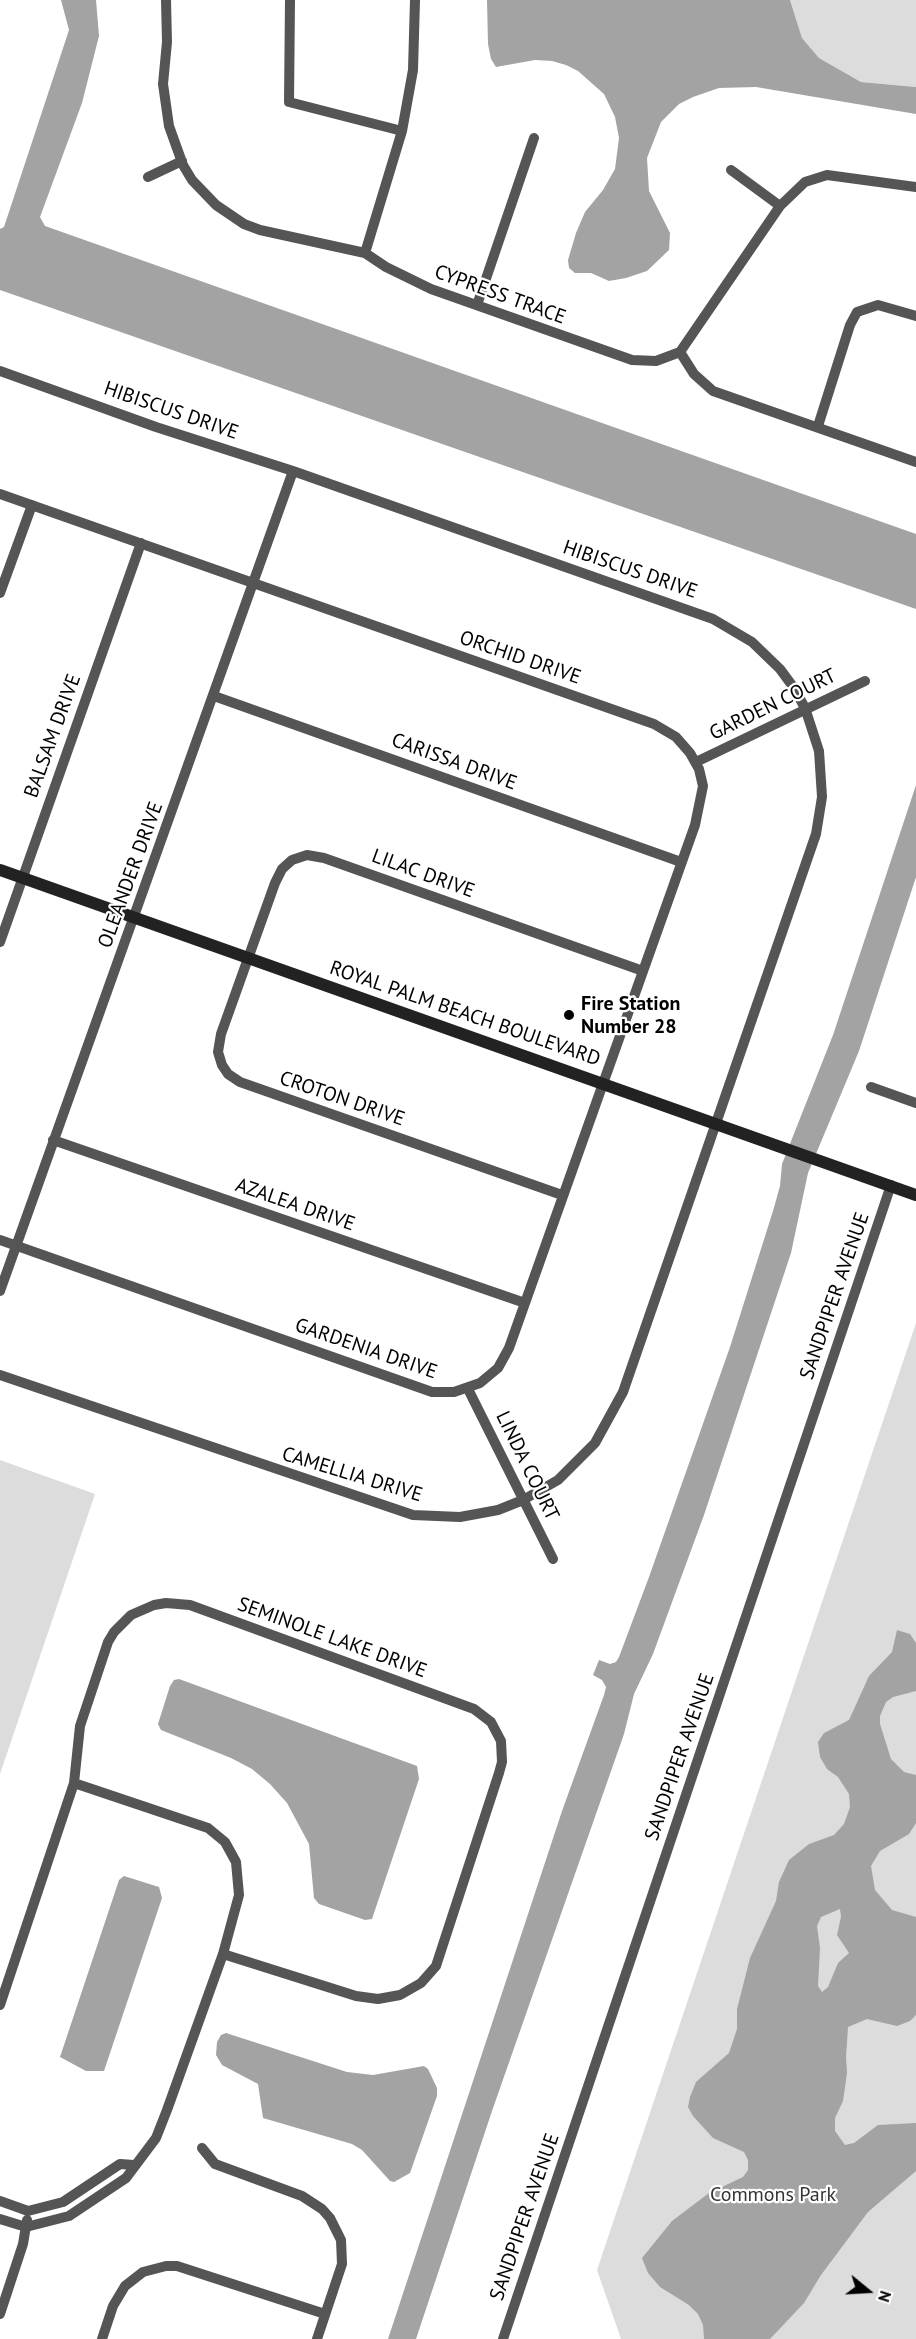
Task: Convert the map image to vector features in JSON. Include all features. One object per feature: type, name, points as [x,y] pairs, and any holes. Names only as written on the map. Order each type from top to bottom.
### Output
[{"type":"street","name":"CYPRESS TRACE","points":[[166,0],[165,105],[182,161],[203,193],[216,205],[244,224],[271,233],[365,253],[408,279],[632,360],[657,361],[680,352]]},
{"type":"street","points":[[290,0],[289,102],[402,131]]},
{"type":"street","points":[[365,253],[402,131],[413,70],[415,0]]},
{"type":"street","points":[[477,305],[534,138]]},
{"type":"street","points":[[148,177],[182,161]]},
{"type":"street","points":[[731,170],[780,206]]},
{"type":"street","points":[[916,187],[827,175],[795,189],[780,206],[680,352],[694,374],[713,391],[916,462]]},
{"type":"street","points":[[818,426],[850,325],[857,312],[878,305],[916,316]]},
{"type":"street","name":"HIBISCUS DRIVE","points":[[0,371],[156,427],[293,471],[713,619],[743,636],[770,658],[794,688],[813,729],[821,762],[820,820],[715,1123]]},
{"type":"street","name":"OLEANDER DRIVE","points":[[0,1291],[293,471]]},
{"type":"street","name":"ORCHID DRIVE","points":[[0,494],[654,724],[676,737],[696,762],[703,786],[702,803],[602,1083]]},
{"type":"street","points":[[0,593],[32,505]]},
{"type":"street","name":"BALSAM DRIVE","points":[[0,942],[141,543]]},
{"type":"street","name":"GARDEN COURT","points":[[696,762],[865,681]]},
{"type":"street","name":"CARISSA DRIVE","points":[[214,696],[681,862]]},
{"type":"street","name":"LILAC DRIVE","points":[[249,958],[282,869],[292,860],[307,855],[324,858],[643,971]]},
{"type":"street","name":"ROYAL PALM BEACH BOULEVARD","points":[[0,870],[916,1195]]},
{"type":"street","name":"CROTON DRIVE","points":[[249,958],[221,1034],[218,1052],[228,1074],[240,1082],[562,1195]]},
{"type":"street","name":"GARDENIA DRIVE","points":[[0,1240],[432,1392],[454,1392],[468,1389],[486,1379],[502,1362],[602,1083]]},
{"type":"street","points":[[871,1087],[916,1103]]},
{"type":"street","name":"CAMELLIA DRIVE","points":[[0,1376],[397,1512],[436,1518],[460,1517],[498,1510],[524,1500],[558,1480],[595,1443],[617,1406],[715,1123]]},
{"type":"street","name":"AZALEA DRIVE","points":[[53,1140],[525,1303]]},
{"type":"street","name":"SANDPIPER AVENUE","points":[[503,2339],[891,1185]]},
{"type":"street","name":"LINDA COURT","points":[[468,1389],[553,1559]]},
{"type":"street","name":"SEMINOLE LAKE DRIVE","points":[[0,2005],[74,1783],[80,1726],[108,1642],[114,1632],[131,1615],[148,1607],[166,1603],[190,1605],[474,1709],[491,1722],[501,1741],[502,1762],[436,1966],[421,1983],[400,1995],[378,1999],[356,1996],[223,1954]]},
{"type":"street","points":[[0,2219],[26,2227],[69,2216],[126,2178],[156,2138],[223,1954],[240,1884],[237,1862],[225,1842],[198,1823],[74,1783]]},
{"type":"street","points":[[202,2148],[214,2164],[302,2196],[330,2218],[340,2240],[342,2264],[317,2339]]},
{"type":"street","points":[[0,2201],[28,2211],[63,2202],[120,2164],[134,2165]]},
{"type":"street","points":[[74,2194],[82,2207]]},
{"type":"street","points":[[0,2314],[23,2244],[28,2211]]},
{"type":"street","points":[[102,2339],[113,2306],[125,2286],[143,2272],[166,2266],[177,2266],[325,2314]]},
{"type":"green space","points":[[790,0],[916,0],[916,87],[861,82],[819,58],[802,38]]},
{"type":"green space","name":"Commons Park","points":[[916,1323],[916,2339],[621,2339],[597,2270]]},
{"type":"green space","points":[[0,1460],[95,1494],[0,1774]]},
{"type":"shaded area","points":[[61,0],[96,0],[99,36],[82,103],[40,217],[45,226],[916,534],[916,609],[0,290],[0,229],[4,227],[69,30]]},
{"type":"shaded area","points":[[487,0],[790,0],[802,38],[819,58],[861,82],[916,87],[916,114],[756,87],[719,88],[693,97],[679,104],[661,122],[647,158],[649,191],[670,233],[669,250],[647,271],[626,278],[609,281],[591,273],[575,273],[569,268],[568,260],[576,233],[585,212],[603,190],[615,169],[619,138],[615,117],[604,94],[578,71],[566,65],[535,60],[496,67],[491,59],[488,44]]},
{"type":"shaded area","points":[[916,785],[916,877],[859,1051],[808,1173],[791,1253],[704,1515],[653,1654],[634,1694],[624,1734],[492,2111],[416,2339],[388,2339],[562,1811],[604,1695],[606,1687],[602,1680],[593,1675],[599,1660],[610,1664],[616,1662],[619,1657],[649,1577],[730,1347],[773,1211],[780,1186],[782,1164],[833,1035]]},
{"type":"shaded area","points":[[897,1630],[910,1634],[916,1643],[916,1691],[893,1697],[886,1702],[880,1716],[880,1724],[891,1759],[904,1772],[916,1775],[916,1823],[909,1834],[880,1851],[871,1866],[875,1890],[892,1910],[916,1917],[916,2015],[910,2021],[897,2026],[867,2019],[848,2027],[847,2073],[843,2101],[835,2118],[835,2131],[845,2145],[854,2143],[878,2125],[916,2123],[916,2171],[868,2212],[821,2275],[804,2303],[770,2339],[704,2339],[703,2325],[698,2314],[689,2305],[660,2287],[648,2273],[642,2258],[672,2221],[709,2193],[743,2177],[748,2170],[748,2160],[744,2152],[713,2138],[693,2116],[688,2107],[690,2097],[696,2082],[729,2053],[737,2029],[737,2009],[750,1958],[776,1901],[779,1882],[789,1860],[809,1844],[834,1835],[844,1824],[850,1807],[849,1794],[838,1777],[827,1769],[820,1757],[818,1742],[824,1733],[849,1720],[869,1676],[892,1652]],"holes":[[[840,1909],[841,1917],[837,1935],[849,1953],[838,1963],[828,1987],[822,1992],[818,1986],[820,1948],[817,1926],[821,1917]]]},
{"type":"shaded area","points":[[179,1679],[417,1766],[419,1779],[372,1919],[365,1920],[319,1904],[314,1898],[309,1844],[287,1803],[270,1784],[252,1769],[231,1758],[161,1730],[158,1724],[170,1686],[174,1680]]},
{"type":"shaded area","points":[[124,1876],[159,1887],[162,1898],[104,2071],[86,2071],[60,2057],[119,1880]]},
{"type":"shaded area","points":[[226,2033],[347,2072],[373,2075],[424,2066],[428,2069],[437,2088],[437,2096],[410,2173],[394,2182],[390,2181],[362,2150],[352,2144],[263,2118],[258,2084],[222,2065],[216,2055],[217,2042],[221,2035]]},
{"type":"place","name":"Fire Station Number 28","points":[[569,1015]]}]
